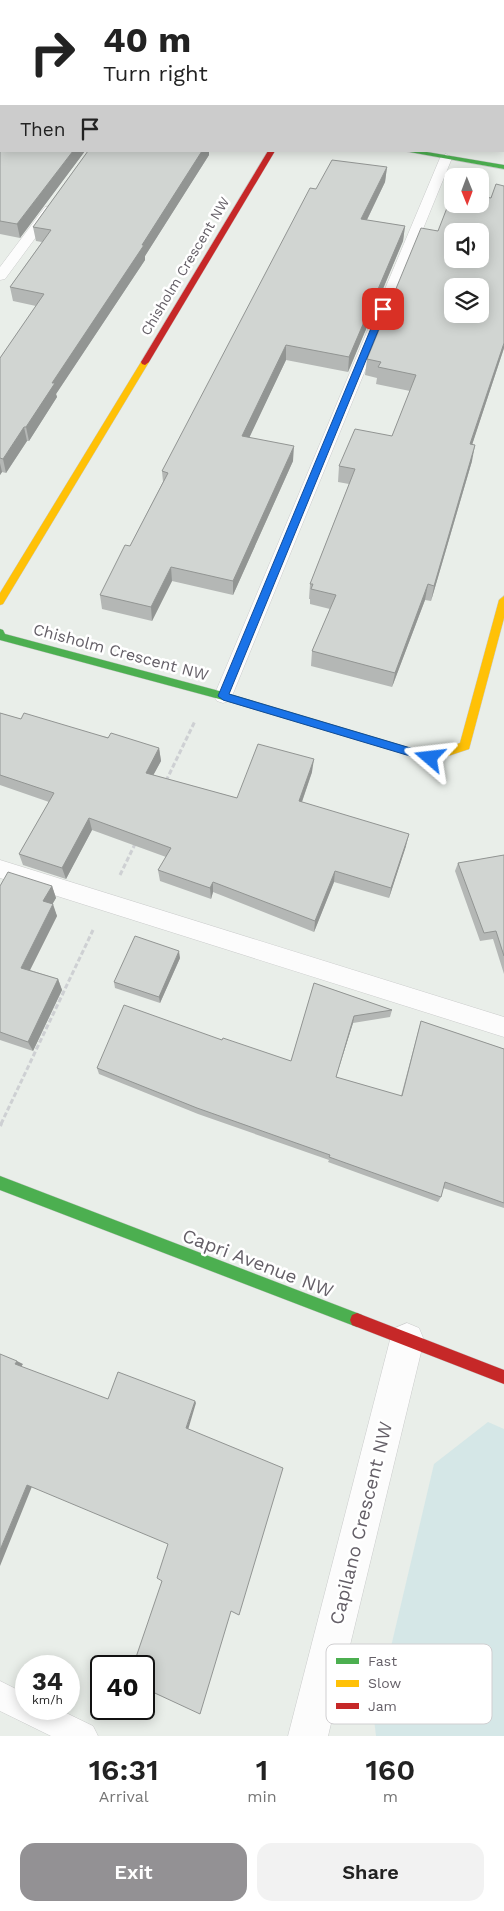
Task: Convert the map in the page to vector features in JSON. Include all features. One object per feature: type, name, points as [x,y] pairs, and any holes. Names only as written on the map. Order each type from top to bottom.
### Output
[{"type":"street","name":"Chisholm Crescent NW","points":[[0,601],[271,152]]},
{"type":"street","points":[[413,152],[504,167]]},
{"type":"street","name":"Chisholm Crescent NW","points":[[0,633],[0,636],[223,696],[430,758],[465,746],[504,600]]},
{"type":"street","name":"Capri Avenue NW","points":[[0,1183],[504,1377]]},
{"type":"street","name":"Capilano Crescent NW","points":[[331,1644],[407,1340]]},
{"type":"street","name":"Capilano Crescent NW","points":[[308,1736],[326,1664]]},
{"type":"lane","points":[[223,696],[446,158]]},
{"type":"lane","points":[[0,276],[58,198]]},
{"type":"lane","points":[[0,869],[504,1027]]},
{"type":"lane","points":[[0,1696],[15,1704]]},
{"type":"lane","points":[[49,1720],[83,1736]]},
{"type":"shaded area","points":[[488,1422],[504,1429],[504,1736],[376,1736],[375,1724],[492,1724],[492,1644],[392,1644],[434,1464]]},
{"type":"building","points":[[0,152],[72,152],[17,224],[0,221]]},
{"type":"building","points":[[87,152],[201,152],[142,245],[144,245],[52,383],[55,383],[3,459],[0,458],[0,358],[44,294],[10,287],[51,230],[33,227]]},
{"type":"building","points":[[332,160],[387,167],[361,219],[405,226],[349,357],[286,345],[242,436],[294,446],[233,581],[171,567],[151,607],[100,595],[125,545],[130,546],[168,473],[162,471],[310,188],[316,189]]},
{"type":"building","points":[[496,184],[504,186],[504,343],[470,444],[475,445],[434,586],[428,584],[395,673],[312,651],[336,595],[311,589],[313,584],[310,584],[355,469],[339,466],[355,429],[392,436],[416,375],[378,367],[381,362],[367,359],[421,228],[438,231],[445,213],[489,213],[489,198],[491,198]]},
{"type":"building","points":[[0,713],[21,719],[24,713],[108,738],[111,733],[159,748],[146,773],[237,798],[258,744],[314,759],[299,801],[409,834],[391,888],[335,871],[315,921],[213,882],[210,888],[158,870],[171,848],[89,818],[62,868],[19,854],[54,793],[0,775]]},
{"type":"building","points":[[504,855],[504,956],[496,931],[484,933],[458,863]]},
{"type":"building","points":[[8,872],[52,886],[43,901],[53,904],[21,968],[58,979],[28,1042],[0,1032],[0,886]]},
{"type":"building","points":[[135,936],[179,951],[159,997],[114,982]]},
{"type":"building","points":[[314,983],[392,1010],[354,1016],[336,1077],[402,1096],[421,1021],[504,1049],[504,1203],[445,1182],[441,1197],[197,1108],[97,1068],[124,1005],[222,1040],[223,1038],[291,1061]]},
{"type":"building","points":[[0,1354],[17,1361],[15,1364],[108,1399],[118,1372],[195,1401],[186,1428],[283,1468],[239,1615],[231,1611],[200,1714],[155,1693],[155,1655],[137,1655],[162,1581],[157,1578],[168,1544],[27,1485],[0,1550]]},
{"type":"traffic: fast","points":[[413,152],[504,167]]},
{"type":"traffic: fast","points":[[0,633],[0,636],[223,696],[421,755]]},
{"type":"traffic: fast","points":[[0,1183],[357,1320]]},
{"type":"traffic: slow","points":[[0,601],[145,362]]},
{"type":"traffic: slow","points":[[421,755],[430,758],[465,746],[504,600]]},
{"type":"traffic: jam","points":[[145,362],[271,152]]},
{"type":"traffic: jam","points":[[357,1320],[504,1377]]},
{"type":"route","points":[[383,309],[223,696],[430,758]]}]
